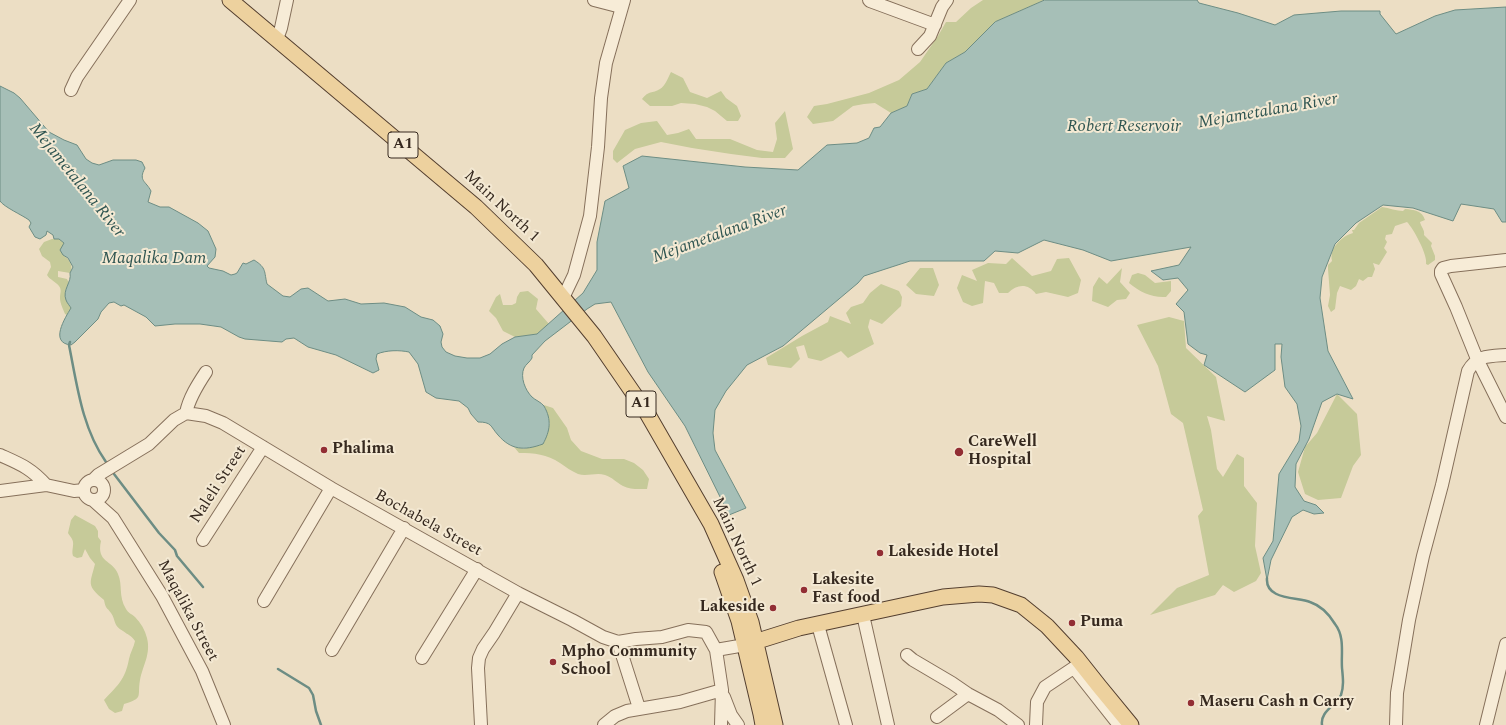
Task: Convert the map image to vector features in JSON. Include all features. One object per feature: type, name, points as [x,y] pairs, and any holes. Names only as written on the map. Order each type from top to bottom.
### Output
[{"type":"main road","name":"Main North 1","points":[[230,0],[476,207],[536,265],[594,336],[647,413],[691,491],[716,554],[739,621],[751,643],[775,725]]},
{"type":"main road","points":[[751,643],[799,628],[943,597],[979,594],[993,595],[1020,605],[1046,626],[1077,665],[1098,686],[1131,725]]},
{"type":"main road","name":"Main North 1","points":[[751,643],[762,725]]},
{"type":"street","points":[[71,90],[77,77],[130,0]]},
{"type":"street","points":[[277,39],[282,28],[287,0]]},
{"type":"street","points":[[565,300],[574,275],[590,216],[598,147],[601,98],[606,63],[622,4],[594,0]]},
{"type":"street","points":[[869,0],[935,25]]},
{"type":"street","points":[[918,49],[930,36],[942,7],[947,0]]},
{"type":"street","points":[[1506,260],[1451,266],[1443,268],[1441,271],[1477,359],[1506,417]]},
{"type":"street","points":[[1396,725],[1397,693],[1409,620],[1468,371],[1477,359],[1506,355]]},
{"type":"street","points":[[0,491],[46,486],[74,491],[84,490],[86,497],[91,500],[99,490],[98,475],[149,444],[174,420],[186,413],[197,386],[206,372]]},
{"type":"street","name":"Bochabela Street","points":[[186,413],[206,416],[223,423],[331,488],[518,593],[603,637],[618,642],[662,637],[688,630],[706,632],[716,650]]},
{"type":"street","name":"Naleli Street","points":[[202,540],[262,447]]},
{"type":"street","points":[[0,455],[35,473],[46,486]]},
{"type":"street","points":[[264,601],[331,488]]},
{"type":"street","name":"Maqalika Street","points":[[99,490],[112,518],[126,537],[162,596],[202,671],[224,725]]},
{"type":"street","points":[[332,650],[404,528]]},
{"type":"street","points":[[422,658],[477,570]]},
{"type":"street","points":[[481,725],[478,668],[479,658],[482,649],[494,633],[518,593]]},
{"type":"street","points":[[864,615],[888,725]]},
{"type":"street","points":[[818,625],[846,725]]},
{"type":"street","points":[[618,642],[639,708]]},
{"type":"street","points":[[738,725],[730,715],[722,690],[716,650],[751,643]]},
{"type":"street","points":[[1486,725],[1506,644]]},
{"type":"street","points":[[907,655],[968,694],[998,710],[1018,725]]},
{"type":"street","points":[[1036,725],[1037,702],[1045,687],[1077,665],[1119,725]]},
{"type":"street","points":[[604,725],[615,716],[627,710],[680,702],[722,690]]},
{"type":"street","points":[[721,725],[722,690]]},
{"type":"street","points":[[938,717],[968,694]]},
{"type":"green space","points":[[983,0],[1045,0],[995,22],[965,52],[946,63],[927,89],[912,94],[907,106],[891,113],[875,103],[853,106],[833,121],[813,124],[807,117],[814,106],[869,93],[899,80],[920,62],[946,22],[956,22],[971,8]]},
{"type":"green space","points":[[671,72],[683,78],[690,92],[707,98],[721,91],[726,98],[737,106],[741,116],[738,121],[727,121],[715,111],[695,104],[681,103],[672,106],[650,106],[642,99],[647,94],[662,88]]},
{"type":"green space","points":[[785,111],[793,149],[785,158],[762,158],[731,154],[661,142],[635,149],[617,163],[613,159],[613,151],[625,130],[641,123],[657,121],[667,135],[689,129],[696,139],[730,139],[757,150],[773,152],[777,139],[775,123]]},
{"type":"green space","points":[[1382,207],[1401,211],[1405,209],[1412,210],[1422,214],[1425,220],[1420,222],[1420,224],[1424,235],[1432,243],[1431,246],[1435,260],[1428,265],[1426,264],[1425,254],[1407,222],[1395,226],[1392,234],[1386,235],[1385,239],[1387,242],[1384,248],[1387,252],[1379,265],[1373,263],[1375,269],[1372,277],[1368,277],[1363,281],[1359,279],[1356,286],[1351,290],[1340,286],[1337,293],[1335,309],[1331,312],[1328,306],[1330,295],[1328,265],[1332,261],[1332,252],[1334,247],[1345,237],[1353,233],[1352,230],[1354,230],[1359,223]]},
{"type":"green space","points":[[52,239],[59,239],[64,243],[63,255],[71,265],[70,273],[58,271],[58,277],[67,279],[69,283],[65,293],[71,308],[67,315],[65,314],[60,302],[60,287],[47,275],[51,267],[50,262],[42,256],[39,249],[44,242]]},
{"type":"green space","points":[[1012,258],[1032,276],[1051,271],[1057,259],[1069,258],[1081,280],[1078,293],[1068,297],[1046,292],[1036,294],[1033,290],[1026,286],[1019,286],[1008,293],[999,293],[994,283],[985,281],[983,303],[972,306],[963,302],[957,288],[962,275],[977,281],[972,270],[988,263],[1006,264]]},
{"type":"green space","points":[[920,268],[933,268],[939,285],[934,296],[916,294],[906,285]]},
{"type":"green space","points":[[1122,268],[1120,282],[1130,293],[1126,299],[1117,300],[1108,307],[1092,301],[1093,287],[1099,277],[1107,284]]},
{"type":"green space","points":[[1138,273],[1145,275],[1155,283],[1171,281],[1171,291],[1166,297],[1142,292],[1129,283],[1132,275]]},
{"type":"green space","points":[[881,284],[899,291],[902,297],[901,306],[882,324],[870,319],[868,327],[874,344],[848,358],[841,351],[821,361],[808,358],[804,345],[796,347],[800,359],[791,368],[768,365],[766,358],[828,322],[830,316],[851,324],[846,313],[851,307],[863,303],[870,293]]},
{"type":"green space","points":[[528,291],[538,299],[536,309],[549,324],[537,334],[515,337],[503,331],[496,318],[489,311],[496,297],[500,294],[503,305],[512,305],[516,303],[520,292]]},
{"type":"green space","points":[[1169,317],[1184,321],[1186,348],[1216,377],[1225,421],[1207,416],[1211,430],[1217,469],[1223,477],[1237,454],[1244,458],[1244,486],[1257,503],[1255,546],[1261,573],[1256,581],[1234,592],[1223,585],[1215,595],[1150,615],[1177,588],[1209,575],[1198,516],[1203,510],[1183,423],[1171,414],[1158,366],[1137,325]]},
{"type":"green space","points":[[1337,394],[1357,414],[1361,455],[1353,466],[1341,498],[1318,500],[1305,494],[1298,472],[1305,447],[1317,433]]},
{"type":"green space","points":[[544,405],[553,408],[567,428],[571,440],[581,451],[602,459],[624,459],[634,463],[643,470],[649,479],[647,489],[626,487],[602,474],[578,474],[555,460],[545,456],[519,453],[514,447],[525,449],[550,424]]},
{"type":"green space","points":[[75,515],[95,526],[98,531],[98,537],[101,541],[101,553],[103,557],[116,569],[120,582],[122,600],[126,609],[141,624],[147,638],[148,649],[140,680],[138,696],[135,700],[124,704],[122,711],[115,713],[109,709],[104,700],[123,677],[135,641],[131,636],[118,627],[110,611],[106,607],[104,600],[94,591],[91,580],[95,564],[85,549],[82,557],[77,558],[73,556],[73,541],[68,533],[71,520]]},
{"type":"water","name":"Robert Reservoir","points":[[1045,0],[1197,0],[1199,3],[1238,13],[1275,25],[1294,15],[1341,11],[1380,11],[1380,14],[1396,34],[1435,16],[1455,10],[1506,7],[1506,222],[1502,222],[1494,209],[1461,204],[1453,221],[1413,208],[1383,205],[1356,223],[1335,244],[1322,277],[1320,298],[1328,351],[1353,399],[1337,394],[1322,402],[1309,439],[1296,464],[1295,487],[1304,501],[1316,505],[1324,513],[1314,514],[1303,510],[1292,517],[1271,560],[1267,580],[1263,558],[1273,541],[1279,474],[1299,441],[1301,426],[1297,404],[1285,387],[1281,357],[1282,344],[1275,344],[1275,370],[1245,392],[1204,365],[1207,355],[1200,353],[1188,344],[1184,312],[1176,304],[1188,290],[1178,278],[1163,280],[1151,271],[1179,265],[1191,247],[1111,261],[1083,250],[1044,240],[1018,253],[995,251],[984,261],[910,261],[864,276],[858,283],[783,346],[747,365],[726,391],[715,410],[713,433],[715,450],[746,508],[729,515],[685,426],[648,372],[611,302],[595,304],[587,309],[545,341],[532,355],[532,358],[524,368],[523,379],[529,394],[541,403],[547,411],[549,430],[543,444],[530,448],[518,448],[503,440],[490,425],[483,422],[478,422],[468,408],[459,401],[436,398],[426,392],[418,364],[409,352],[393,351],[377,354],[376,359],[379,370],[373,373],[336,355],[308,347],[294,338],[286,339],[282,342],[245,339],[221,327],[200,324],[155,326],[146,317],[124,305],[121,306],[114,302],[109,303],[101,312],[98,319],[75,342],[71,345],[64,343],[61,340],[60,330],[71,308],[66,300],[65,293],[73,267],[68,258],[63,255],[60,250],[64,243],[59,239],[54,239],[53,235],[47,231],[46,235],[40,239],[35,237],[29,227],[31,223],[29,220],[0,201],[0,86],[14,93],[20,98],[49,132],[77,145],[86,159],[92,163],[99,165],[113,160],[136,160],[142,162],[145,168],[142,176],[151,191],[148,202],[160,207],[169,207],[198,223],[208,231],[216,249],[215,257],[207,266],[209,268],[223,271],[231,275],[237,273],[243,263],[246,264],[254,260],[263,268],[267,284],[283,296],[290,297],[301,289],[308,288],[328,301],[345,299],[361,304],[384,303],[405,307],[421,317],[433,320],[440,326],[443,334],[441,342],[442,347],[446,352],[455,356],[480,358],[490,354],[502,344],[515,337],[537,334],[583,293],[597,270],[597,242],[605,201],[629,188],[623,166],[642,156],[745,167],[798,170],[827,145],[857,143],[869,138],[874,128],[880,127],[891,113],[907,106],[912,94],[927,89],[946,63],[965,52],[995,22]]},
{"type":"waterway","points":[[70,342],[69,345],[75,375],[86,421],[91,435],[106,462]]},
{"type":"waterway","points":[[114,474],[159,533],[175,550],[177,556],[203,587]]},
{"type":"waterway","points":[[1267,578],[1268,585],[1276,594],[1304,600],[1322,608],[1333,620],[1340,634],[1342,645],[1342,692],[1339,699],[1323,716],[1322,725]]},
{"type":"waterway","points":[[278,669],[309,688],[313,695],[316,711],[321,725]]},
{"type":"place","name":"Phalima","points":[[324,450]]},
{"type":"place","name":"CareWell Hospital","points":[[959,452]]},
{"type":"place","name":"Lakeside Hotel","points":[[880,553]]},
{"type":"place","name":"Lakesite Fast food","points":[[804,590]]},
{"type":"place","name":"Lakeside","points":[[773,608]]},
{"type":"place","name":"Puma","points":[[1072,623]]},
{"type":"place","name":"Mpho Community School","points":[[553,662]]},
{"type":"place","name":"Maseru Cash n Carry","points":[[1191,703]]},
{"type":"water label","name":"Mejametalana River","points":[[1268,112]]},
{"type":"water label","name":"Mejametalana River","points":[[76,181]]},
{"type":"water label","name":"Mejametalana River","points":[[720,235]]},
{"type":"water label","name":"Maqalika Dam","points":[[154,260]]}]
